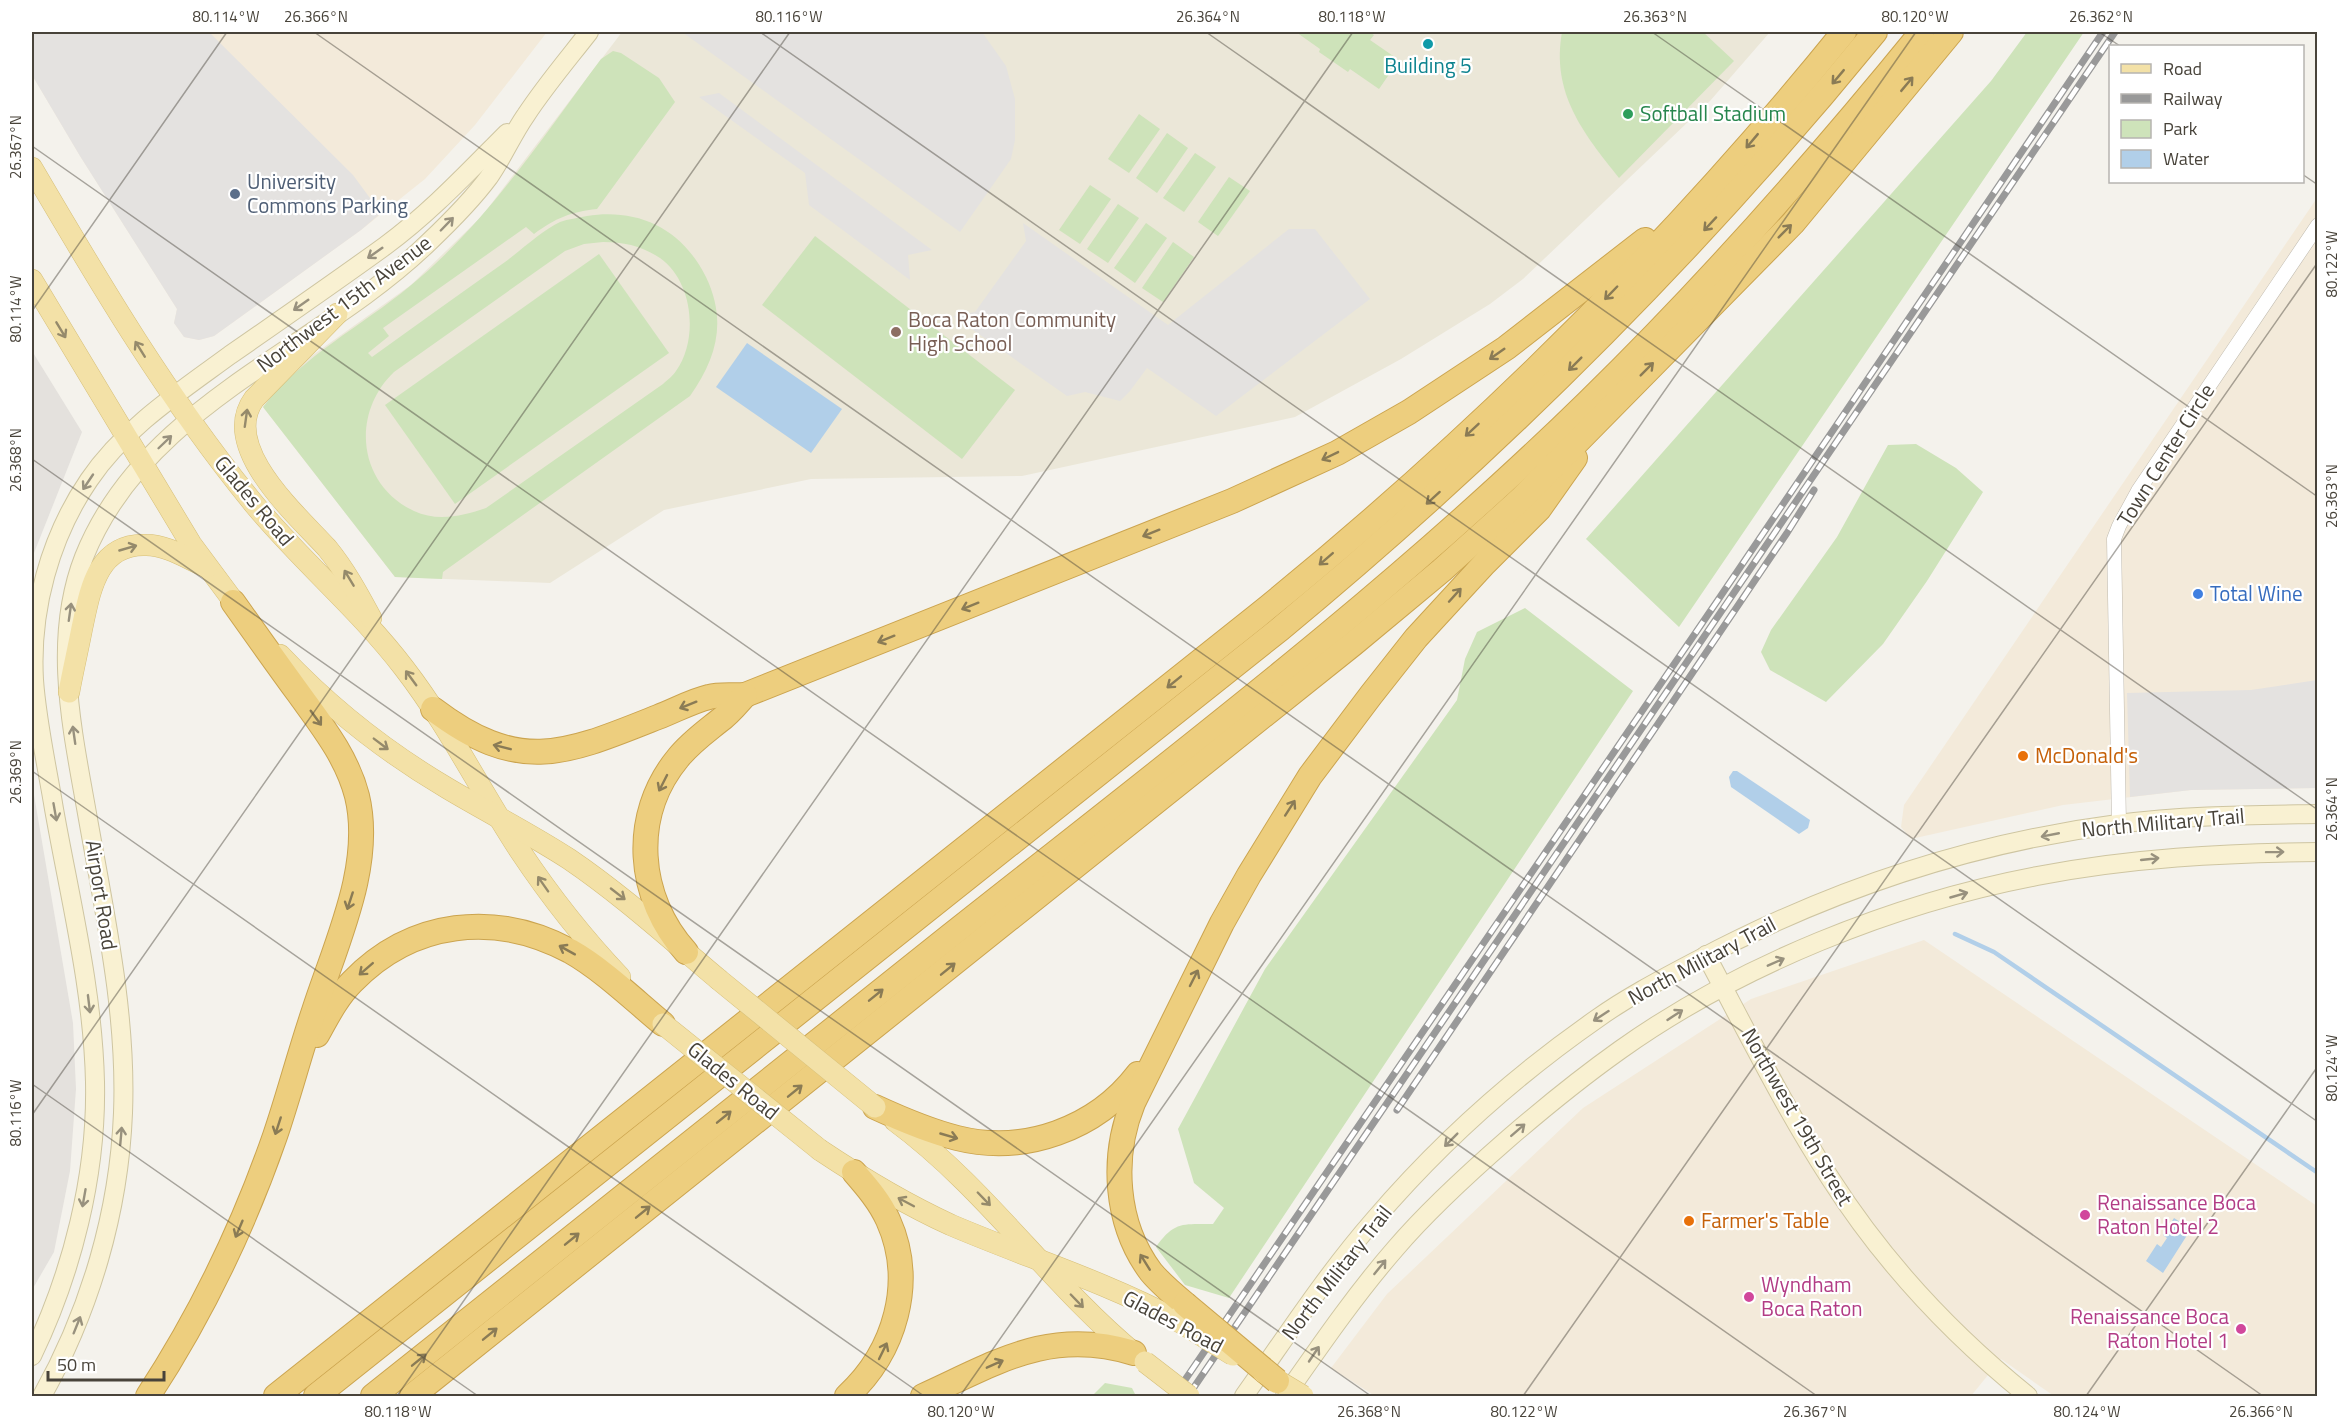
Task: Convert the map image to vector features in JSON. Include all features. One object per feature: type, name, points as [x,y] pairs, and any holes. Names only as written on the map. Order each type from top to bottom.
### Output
[{"type":"highway","points":[[276,1396],[1302,579],[1392,503],[1516,389],[1601,304],[1745,149],[1844,32]]},
{"type":"highway","points":[[315,1396],[1280,628],[1410,519],[1569,371],[1656,282],[1770,157],[1875,32]]},
{"type":"highway","points":[[373,1396],[1150,778],[1419,558],[1588,403],[1684,304],[1780,199],[1922,32]]},
{"type":"highway","points":[[412,1396],[1353,644],[1498,520],[1793,223],[1951,32]]},
{"type":"highway","points":[[433,709],[468,734],[490,744],[522,751],[549,752],[590,744],[708,697],[745,695],[1232,501],[1345,448],[1409,412],[1506,348],[1708,189]]},
{"type":"highway","points":[[1281,1389],[1180,1312],[1139,1254],[1123,1210],[1119,1183],[1120,1149],[1128,1115],[1167,1030],[1249,875],[1310,776],[1416,638],[1551,495],[1606,411]]},
{"type":"highway","points":[[148,1396],[175,1353],[228,1255],[274,1137],[356,882],[361,853],[360,817],[354,786],[339,752],[233,602]]},
{"type":"highway","points":[[686,952],[662,922],[653,900],[645,856],[648,823],[659,790],[676,760],[745,695]]},
{"type":"highway","points":[[294,1076],[331,1010],[362,972],[390,951],[416,939],[432,933],[465,927],[513,928],[557,944],[584,960],[663,1024]]},
{"type":"highway","points":[[875,1107],[935,1131],[971,1141],[1020,1142],[1049,1136],[1081,1123],[1114,1100],[1137,1075],[1167,1030]]},
{"type":"highway","points":[[848,1396],[872,1371],[882,1355],[895,1323],[900,1291],[899,1260],[888,1220],[854,1172]]},
{"type":"highway","points":[[923,1396],[1002,1361],[1049,1345],[1097,1344],[1139,1358]]},
{"type":"main road","name":"Glades Road","points":[[32,168],[134,339],[189,420],[273,526],[388,648],[433,709],[470,766],[499,817],[560,908],[590,945],[663,1024],[820,1150],[930,1215],[1110,1288],[1180,1312]]},
{"type":"main road","name":"Glades Road","points":[[32,280],[126,438],[207,567],[233,602],[286,661],[355,723],[421,772],[548,846],[606,885],[717,980],[927,1146],[975,1190],[1085,1309],[1139,1358],[1189,1396]]},
{"type":"main road","points":[[337,314],[254,399],[246,413],[244,431],[252,454],[273,488],[346,573],[388,648]]},
{"type":"main road","points":[[69,692],[90,594],[97,574],[106,561],[124,549],[146,545],[168,550],[207,567]]},
{"type":"main road","points":[[1281,1389],[1303,1396]]},
{"type":"street","name":"Northwest 15th Avenue","points":[[189,420],[409,260],[452,219],[490,175],[526,114],[589,32]]},
{"type":"street","name":"Northwest 15th Avenue","points":[[173,398],[402,233],[453,188],[526,114]]},
{"type":"street","name":"Town Center Circle","points":[[2119,824],[2114,539],[2138,490],[2318,225]]},
{"type":"street","name":"Airport Road","points":[[32,1356],[53,1307],[78,1227],[88,1171],[95,1084],[88,997],[36,702],[34,665],[36,627],[49,564],[64,525],[90,478],[126,438],[173,398]]},
{"type":"street","name":"Airport Road","points":[[42,1396],[75,1331],[102,1251],[118,1168],[123,1113],[121,1047],[112,968],[73,732],[69,692],[70,607],[79,574],[106,513],[142,464],[189,420]]},
{"type":"street","name":"North Military Trail","points":[[1244,1396],[1317,1292],[1374,1220],[1453,1136],[1517,1080],[1599,1017],[1706,955],[1797,911],[1886,877],[1999,845],[2119,824],[2190,817],[2318,814]]},
{"type":"street","name":"North Military Trail","points":[[1281,1389],[1397,1246],[1477,1166],[1540,1112],[1621,1049],[1724,987],[1871,922],[2013,881],[2077,869],[2175,857],[2233,853],[2318,852]]},
{"type":"street","name":"Northwest 19th Street","points":[[1706,955],[1810,1147],[1872,1238],[1896,1268],[1968,1345],[2028,1396]]},
{"type":"shaded area","name":"University Commons Parking","points":[[32,32],[547,32],[475,125],[425,179],[361,230],[214,336],[199,340],[184,337],[174,323],[177,309],[80,156],[32,75]]},
{"type":"shaded area","name":"University Commons Parking","points":[[32,32],[209,32],[353,175],[381,213],[361,230],[214,336],[199,340],[184,337],[174,323],[177,309],[80,156],[32,75]]},
{"type":"shaded area","name":"Boca Raton Community High School","points":[[622,32],[1770,32],[1710,101],[1523,279],[1490,304],[1401,359],[1295,417],[1022,476],[811,479],[664,510],[550,583],[395,577],[263,407],[292,370],[411,285],[482,216]]},
{"type":"shaded area","points":[[682,32],[982,32],[1006,66],[1015,99],[1015,140],[1011,159],[960,232]]},
{"type":"shaded area","points":[[719,93],[932,250],[908,255],[910,280],[809,205],[805,173],[699,97]]},
{"type":"shaded area","points":[[2317,198],[2317,788],[2191,790],[2063,805],[1911,839],[1901,827],[1904,805]]},
{"type":"shaded area","points":[[1023,223],[1168,325],[1289,229],[1315,229],[1370,299],[1216,416],[1147,368],[1120,401],[1085,392],[1067,396],[953,316],[975,312],[1026,241]]},
{"type":"shaded area","points":[[32,351],[82,432],[32,558]]},
{"type":"shaded area","points":[[2317,680],[2317,788],[2191,790],[2130,797],[2127,693],[2251,690]]},
{"type":"shaded area","points":[[32,783],[73,1023],[76,1089],[70,1171],[54,1252],[32,1290]]},
{"type":"shaded area","points":[[1924,940],[2317,1206],[2317,1396],[2054,1396],[2001,1359],[1971,1396],[1375,1396],[1331,1368],[1387,1294],[1583,1108],[1751,999]]},
{"type":"green space","points":[[1296,32],[1369,32],[1374,35],[1370,40],[1399,60],[1379,89],[1350,69],[1348,72],[1319,52],[1320,49]]},
{"type":"green space","name":"Softball Stadium","points":[[1562,32],[1703,32],[1734,61],[1619,178],[1593,145],[1573,111],[1561,74]]},
{"type":"green space","points":[[2027,32],[2084,32],[1679,627],[1586,539],[1991,81]]},
{"type":"green space","points":[[613,51],[621,53],[659,78],[675,102],[597,209],[564,217],[534,234],[526,227],[383,328],[389,336],[368,353],[372,357],[554,225],[570,219],[606,214],[641,219],[657,226],[672,234],[696,260],[706,277],[716,309],[716,339],[707,368],[690,396],[443,572],[442,579],[395,577],[263,407],[296,372],[333,342],[392,301],[464,235],[535,149],[601,59]],"holes":[[[611,242],[646,250],[671,268],[680,281],[686,295],[690,327],[688,343],[675,373],[663,384],[486,508],[441,517],[414,511],[395,499],[381,484],[371,466],[366,447],[366,427],[371,407],[380,389],[394,372],[565,251],[584,244]]]},
{"type":"green space","points":[[1139,114],[1160,129],[1129,173],[1108,159]]},
{"type":"green space","points":[[1167,133],[1188,148],[1157,193],[1136,178]]},
{"type":"green space","points":[[1195,153],[1216,167],[1184,212],[1163,198]]},
{"type":"green space","points":[[1229,177],[1250,191],[1218,236],[1198,222]]},
{"type":"green space","points":[[1090,185],[1111,199],[1080,244],[1059,230]]},
{"type":"green space","points":[[1118,204],[1139,218],[1108,263],[1087,249]]},
{"type":"green space","points":[[1146,223],[1167,238],[1135,283],[1114,268]]},
{"type":"green space","points":[[815,236],[1015,390],[962,459],[762,305]]},
{"type":"green space","points":[[1173,242],[1194,257],[1163,302],[1142,288]]},
{"type":"green space","points":[[599,254],[669,353],[455,504],[385,405]]},
{"type":"green space","points":[[1916,444],[1956,468],[1983,492],[1927,581],[1883,644],[1826,702],[1770,670],[1761,652],[1771,630],[1837,537],[1888,445]]},
{"type":"green space","points":[[1525,608],[1633,691],[1229,1298],[1185,1285],[1156,1247],[1174,1228],[1187,1224],[1213,1224],[1224,1208],[1194,1183],[1178,1129],[1265,969],[1457,700],[1465,659],[1477,632]]},
{"type":"green space","points":[[1105,1383],[1132,1388],[1136,1396],[1092,1396]]},
{"type":"water","points":[[747,343],[842,409],[811,453],[716,387]]},
{"type":"water","points":[[1733,771],[1737,771],[1810,820],[1808,828],[1799,834],[1731,787],[1729,777]]},
{"type":"water","points":[[2174,1218],[2191,1229],[2163,1273],[2146,1261],[2157,1244],[2161,1247],[2167,1238],[2163,1235]]},
{"type":"waterway","points":[[1955,934],[1994,952],[2318,1173]]},
{"type":"railway","points":[[1174,1396],[2103,32]]},
{"type":"railway","points":[[1188,1396],[2115,32]]},
{"type":"railway","points":[[1397,1110],[1814,490]]},
{"type":"place","name":"Building 5","points":[[1428,44]]},
{"type":"place","name":"Softball Stadium","points":[[1628,114]]},
{"type":"place","name":"University Commons Parking","points":[[235,194]]},
{"type":"place","name":"Boca Raton Community High School","points":[[896,332]]},
{"type":"place","name":"Total Wine","points":[[2198,594]]},
{"type":"place","name":"McDonald's","points":[[2023,756]]},
{"type":"place","name":"Renaissance Boca Raton Hotel 2","points":[[2085,1215]]},
{"type":"place","name":"Farmer's Table","points":[[1689,1221]]},
{"type":"place","name":"Wyndham Boca Raton","points":[[1749,1297]]},
{"type":"place","name":"Renaissance Boca Raton Hotel 1","points":[[2241,1329]]}]
